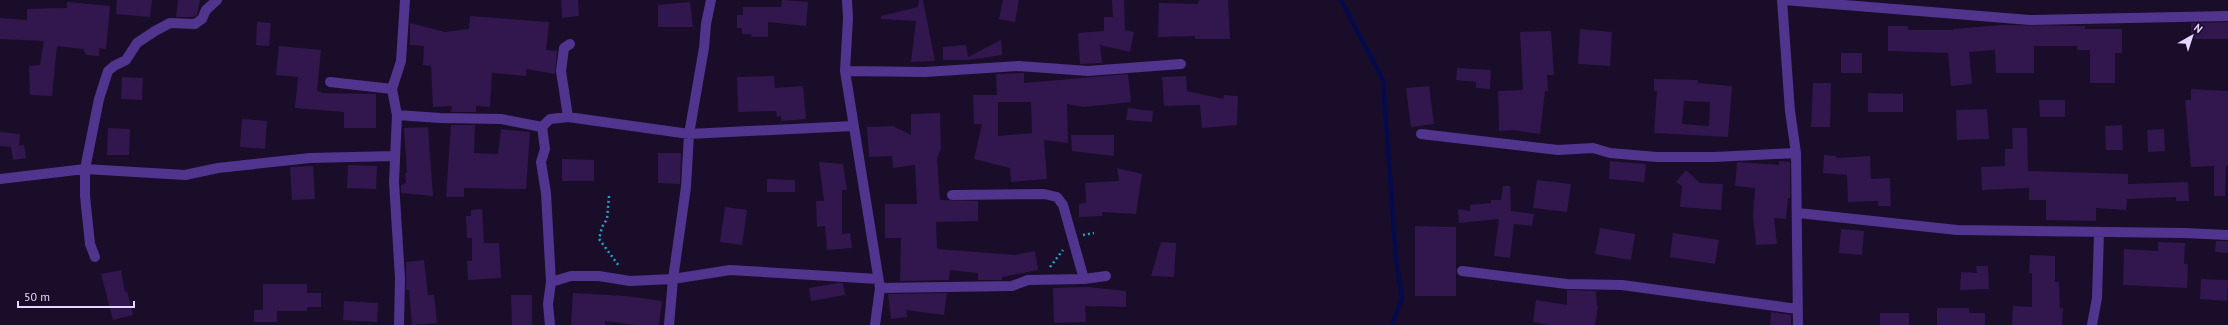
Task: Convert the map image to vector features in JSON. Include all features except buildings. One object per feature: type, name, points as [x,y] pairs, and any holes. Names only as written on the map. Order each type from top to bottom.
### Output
[{"type":"street","points":[[95,257],[90,244],[85,196],[86,169],[101,94],[108,71],[126,60],[137,43],[155,31],[170,23],[195,24],[202,19],[206,10],[217,0]]},
{"type":"street","points":[[399,325],[400,278],[394,182],[397,115],[392,89],[401,62],[405,0]]},
{"type":"street","points":[[669,325],[673,279],[686,187],[689,134],[711,0]]},
{"type":"street","points":[[847,0],[848,18],[845,71],[879,283],[875,325]]},
{"type":"street","points":[[1798,325],[1798,213],[1796,153],[1790,111],[1782,0],[2030,20],[2228,16]]},
{"type":"street","points":[[568,117],[561,71],[564,48],[570,44]]},
{"type":"street","points":[[845,71],[925,72],[1018,66],[1088,71],[1181,64]]},
{"type":"street","points":[[330,82],[392,89]]},
{"type":"street","points":[[397,115],[440,118],[501,119],[542,128]]},
{"type":"street","points":[[550,325],[548,304],[552,282],[546,193],[541,162],[545,149],[542,128],[550,119],[568,117],[689,134],[854,126]]},
{"type":"street","points":[[1421,134],[1558,150],[1594,148],[1610,153],[1657,157],[1714,157],[1796,153]]},
{"type":"street","points":[[0,179],[86,169],[185,175],[218,168],[310,158],[395,156]]},
{"type":"street","points":[[952,195],[1044,194],[1056,197],[1063,205],[1084,279]]},
{"type":"street","points":[[1798,213],[1958,230],[2228,235]]},
{"type":"street","points":[[2091,323],[2097,298],[2098,233]]},
{"type":"street","points":[[552,282],[578,276],[605,277],[630,281],[673,279],[730,270],[879,283],[1012,286],[1028,280],[1084,279],[1106,276]]},
{"type":"street","points":[[1462,271],[1567,284],[1622,284],[1797,309]]},
{"type":"path","points":[[609,196],[607,219],[602,227],[600,241],[630,281]]},
{"type":"path","points":[[1038,280],[1072,238]]},
{"type":"waterway","points":[[1341,0],[1383,80],[1396,258],[1402,298],[1392,325]]}]
